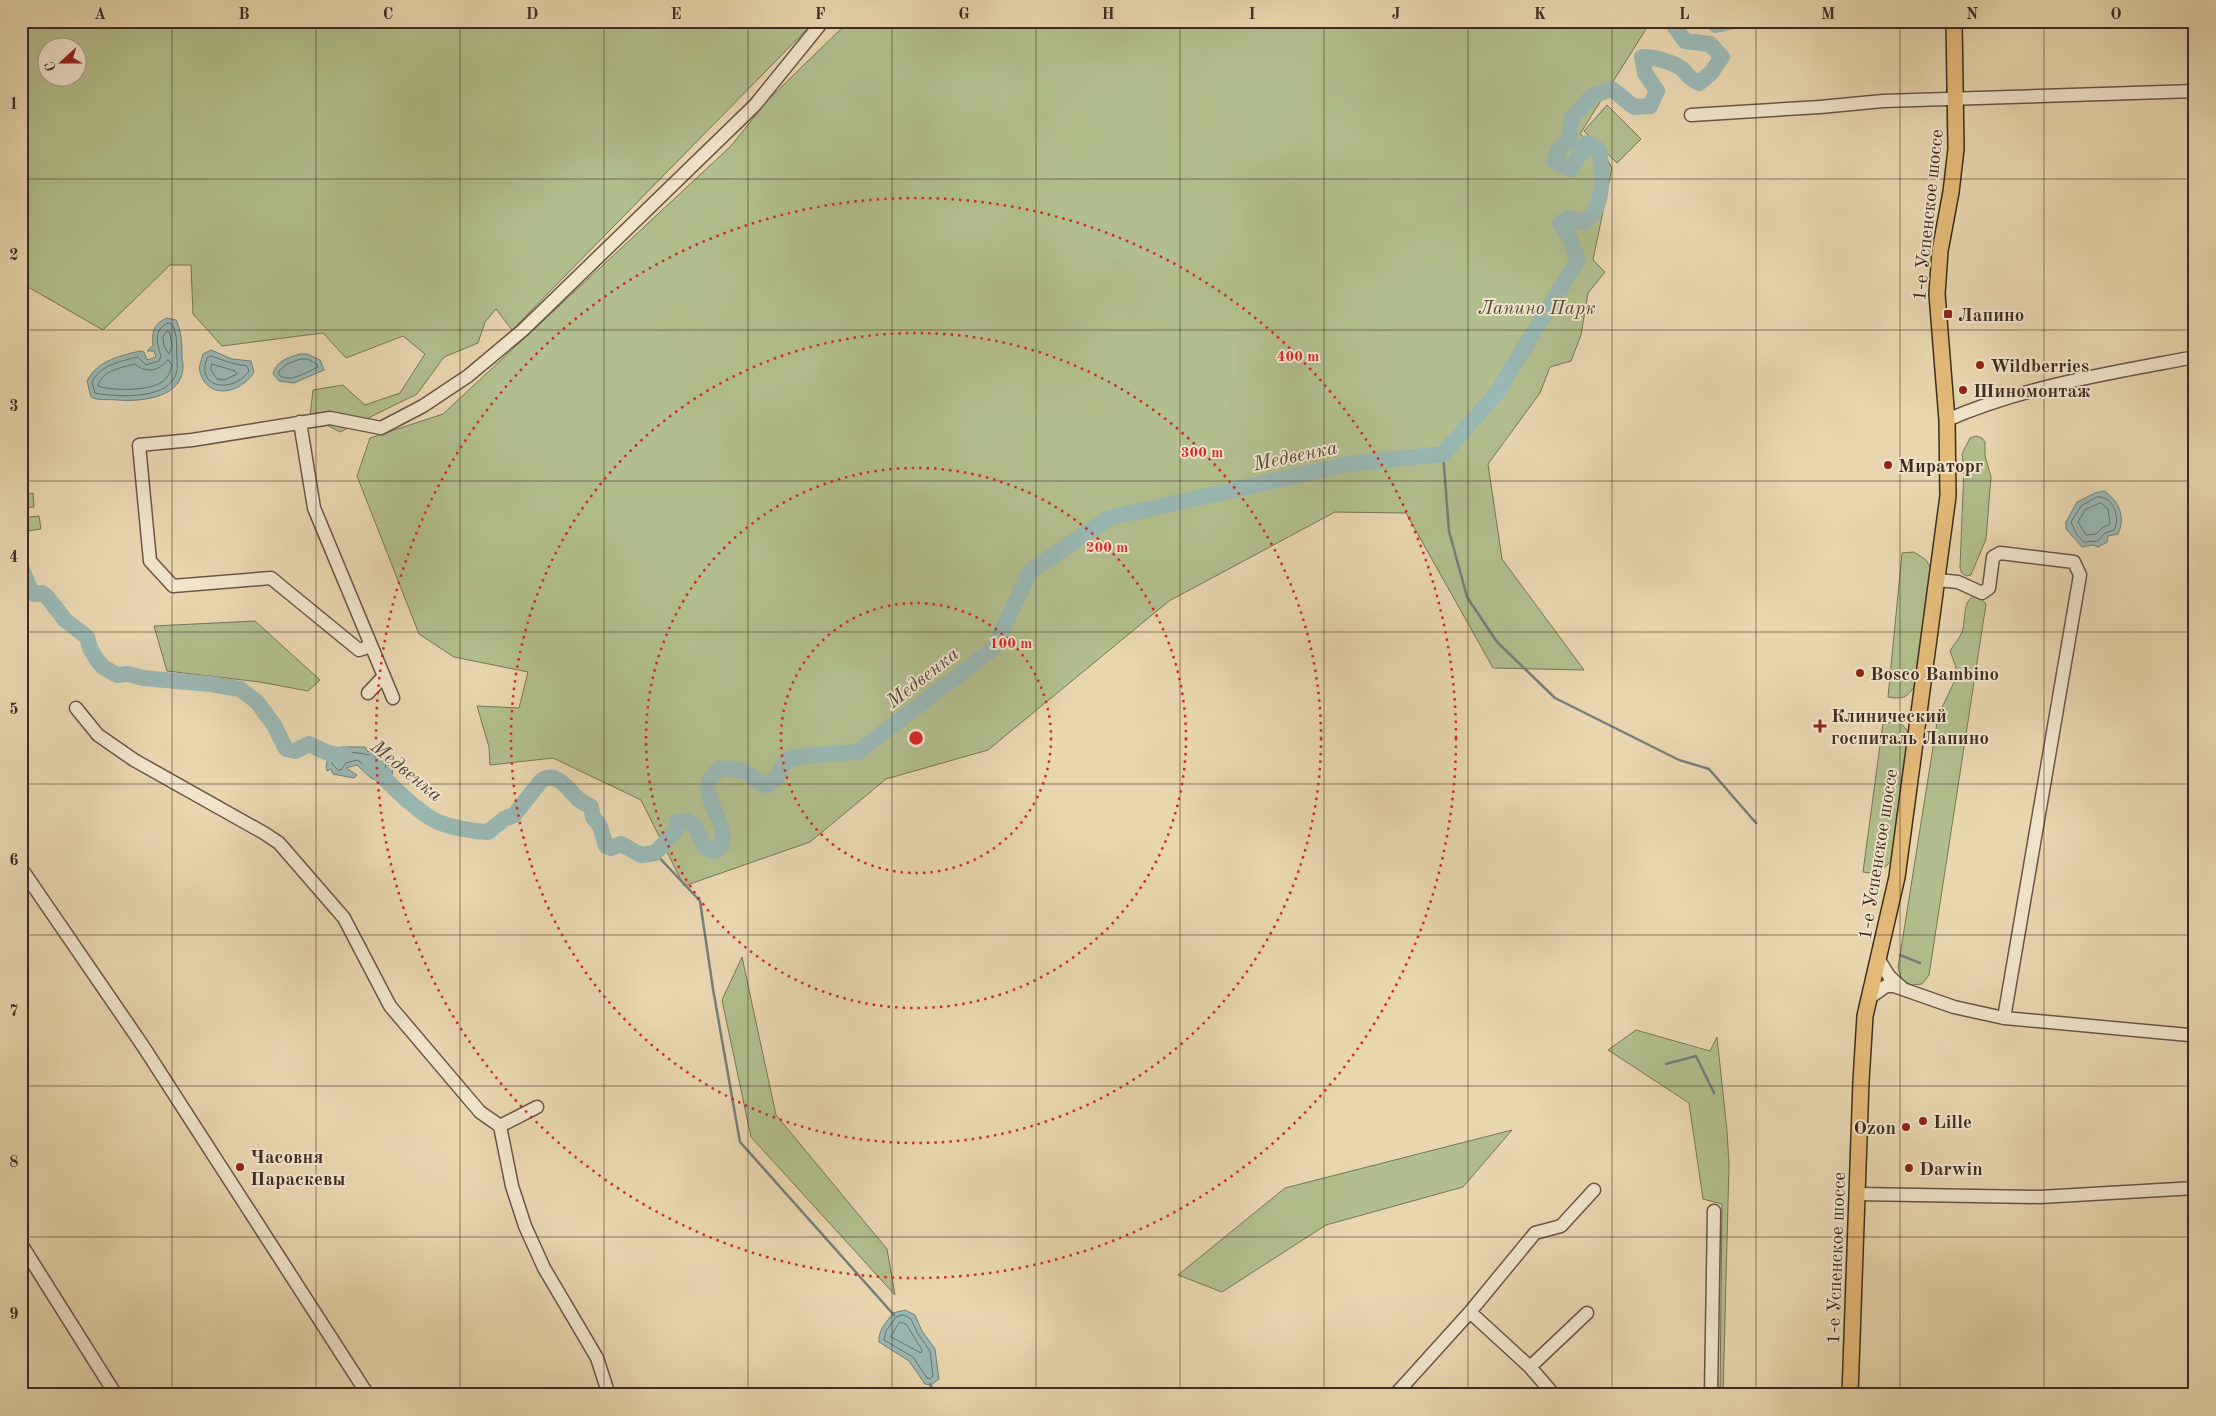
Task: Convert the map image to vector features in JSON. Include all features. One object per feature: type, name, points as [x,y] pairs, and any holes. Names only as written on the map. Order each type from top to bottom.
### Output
[{"type":"main road","name":"1-е Успенское шоссе","points":[[1850,1395],[1862,1047],[1869,998],[1897,877],[1948,496],[1946,420],[1937,294],[1940,251],[1951,192],[1956,149],[1954,21]]},
{"type":"street","points":[[371,646],[360,650],[271,578],[173,586],[150,561],[139,445],[192,440],[330,418],[380,428],[423,406],[468,376],[522,330],[755,104],[823,21]]},
{"type":"street","points":[[1691,115],[1883,101],[2195,91]]},
{"type":"street","points":[[1946,420],[2025,391],[2195,357]]},
{"type":"street","points":[[300,422],[314,508],[393,698]]},
{"type":"street","points":[[1938,580],[1958,582],[1982,593],[1989,588],[1994,557],[2000,553],[2074,562],[2080,575],[2004,1018]]},
{"type":"street","points":[[368,693],[384,676]]},
{"type":"street","points":[[76,708],[98,736],[134,760],[279,843],[344,918],[390,1006],[480,1112],[500,1126],[512,1186],[525,1226],[544,1268],[597,1358],[610,1395]]},
{"type":"street","points":[[21,868],[59,927],[143,1046],[368,1395]]},
{"type":"street","points":[[1879,960],[1889,976],[1902,988]]},
{"type":"street","points":[[1869,998],[1886,986],[1902,988],[1954,1007],[2004,1018],[2189,1035]]},
{"type":"street","points":[[500,1126],[536,1107]]},
{"type":"street","points":[[1858,1194],[2047,1197],[2195,1188]]},
{"type":"street","points":[[1395,1395],[1470,1312],[1534,1232],[1562,1226],[1594,1190]]},
{"type":"street","points":[[1711,1395],[1714,1210]]},
{"type":"street","points":[[21,1244],[116,1395]]},
{"type":"street","points":[[1470,1312],[1530,1367],[1554,1395]]},
{"type":"street","points":[[1530,1367],[1587,1313]]},
{"type":"green space","points":[[21,21],[815,21],[512,330],[496,309],[485,322],[478,343],[444,357],[417,394],[340,432],[310,416],[313,390],[343,385],[365,405],[400,393],[425,354],[403,336],[346,358],[323,333],[222,346],[193,314],[191,265],[170,265],[103,330],[21,283]]},
{"type":"green space","name":"Лапино Парк","points":[[849,21],[1651,21],[1580,134],[1603,152],[1612,168],[1593,260],[1605,272],[1588,293],[1581,335],[1571,361],[1550,367],[1540,393],[1488,464],[1502,559],[1584,670],[1493,668],[1406,513],[1335,512],[1169,601],[988,750],[886,779],[810,842],[684,886],[641,800],[553,758],[490,765],[489,747],[477,706],[519,708],[528,672],[454,657],[419,634],[357,476],[370,438],[443,414],[731,146],[766,102]]},
{"type":"green space","points":[[1607,105],[1641,139],[1617,163],[1584,131]]},
{"type":"green space","points":[[1976,436],[1982,438],[1985,442],[1985,456],[1991,477],[1986,539],[1971,575],[1966,576],[1961,572],[1960,567],[1964,468],[1962,454],[1970,438]]},
{"type":"green space","points":[[33,493],[34,507],[21,508],[21,495]]},
{"type":"green space","points":[[39,516],[41,529],[21,532],[21,518]]},
{"type":"green space","points":[[1914,552],[1926,560],[1933,571],[1917,683],[1911,692],[1902,698],[1888,697],[1902,553]]},
{"type":"green space","points":[[1973,596],[1978,596],[1986,604],[1929,975],[1922,984],[1912,985],[1902,980],[1898,968],[1938,716],[1956,678],[1956,667],[1950,651],[1961,634],[1967,604]]},
{"type":"green space","points":[[255,621],[320,680],[308,691],[260,682],[167,671],[154,626]]},
{"type":"green space","points":[[1900,722],[1910,734],[1892,860],[1879,871],[1872,873],[1863,872],[1883,723]]},
{"type":"green space","points":[[742,957],[776,1115],[887,1249],[895,1295],[751,1137],[722,1000]]},
{"type":"green space","points":[[1636,1030],[1710,1051],[1717,1037],[1729,1165],[1723,1395],[1720,1395],[1722,1204],[1703,1199],[1689,1103],[1608,1050]]},
{"type":"green space","points":[[1512,1130],[1463,1187],[1326,1225],[1222,1292],[1178,1275],[1285,1188]]},
{"type":"water","points":[[167,318],[176,320],[181,338],[183,364],[182,375],[177,384],[160,396],[138,400],[91,397],[87,381],[91,374],[109,360],[140,351],[144,352],[147,360],[156,357],[154,351],[147,351],[153,345],[154,329],[162,320]]},
{"type":"water","points":[[211,350],[232,359],[251,361],[254,372],[248,380],[232,390],[215,390],[208,386],[199,368],[203,354]]},
{"type":"water","points":[[307,354],[320,360],[324,370],[294,383],[279,381],[273,374],[277,366],[287,358]]},
{"type":"water","points":[[2104,491],[2114,500],[2120,510],[2121,522],[2118,534],[2108,536],[2107,542],[2098,547],[2093,545],[2082,547],[2066,529],[2066,522],[2077,502],[2095,493]]},
{"type":"water","points":[[343,747],[365,747],[368,752],[371,750],[391,756],[393,760],[392,777],[379,782],[371,778],[357,765],[346,768],[357,775],[354,778],[333,774],[331,769],[327,771],[328,758],[324,751],[334,752]]},
{"type":"water","points":[[905,1310],[915,1315],[922,1331],[935,1349],[939,1379],[931,1385],[925,1384],[909,1361],[879,1342],[881,1330],[893,1313]]},
{"type":"waterway","name":"Медвенка","points":[[370,763],[402,796],[420,811],[438,822],[450,826],[488,832],[504,819],[514,815],[541,781],[546,778],[552,778],[557,779],[591,807],[593,817],[600,826],[606,846],[611,848],[621,844],[641,855],[655,853],[675,832],[677,822],[688,821],[696,828],[704,847],[714,851],[722,845],[723,834],[712,804],[708,785],[712,776],[721,768],[744,772],[760,783],[767,785],[776,779],[786,760],[796,757],[858,752],[994,648],[1030,571],[1109,518],[1348,464],[1443,454],[1496,394],[1578,260],[1570,239],[1560,223],[1569,218],[1584,223],[1592,214],[1600,196],[1601,172],[1599,150],[1587,143],[1571,169],[1554,161],[1559,148],[1569,142],[1572,117],[1592,96],[1612,89],[1634,107],[1650,106],[1657,91],[1645,73],[1642,57],[1657,58],[1681,68],[1691,79],[1699,83],[1711,73],[1722,57],[1710,44],[1685,41],[1672,23],[1673,21]]},
{"type":"waterway","name":"Медвенка","points":[[1714,21],[1716,25],[1734,21]]},
{"type":"waterway","points":[[1443,454],[1449,531],[1467,597],[1497,642],[1555,698],[1679,760],[1709,769],[1756,823]]},
{"type":"waterway","name":"Медвенка","points":[[21,567],[31,591],[34,594],[42,593],[65,620],[87,637],[90,648],[103,667],[117,675],[128,674],[143,678],[210,684],[240,689],[257,702],[274,725],[286,749],[295,751],[309,744],[331,753],[344,754]]},
{"type":"waterway","points":[[655,853],[700,901],[713,989],[740,1142],[894,1315]]},
{"type":"waterway","points":[[1900,955],[1920,963]]},
{"type":"waterway","points":[[1666,1064],[1696,1056],[1714,1093]]},
{"type":"waterway","points":[[930,1384],[936,1395]]},
{"type":"place","name":"Лапино","points":[[1948,314]]},
{"type":"place","name":"Wildberries","points":[[1980,365]]},
{"type":"place","name":"Шиномонтаж","points":[[1963,390]]},
{"type":"place","name":"Мираторг","points":[[1888,465]]},
{"type":"place","name":"Bosco Bambino","points":[[1860,673]]},
{"type":"place","name":"Клинический госпиталь Лапино","points":[[1820,726]]},
{"type":"place","name":"Lille","points":[[1923,1121]]},
{"type":"place","name":"Ozon","points":[[1906,1127]]},
{"type":"place","name":"Часовня Параскевы","points":[[240,1167]]},
{"type":"place","name":"Darwin","points":[[1909,1168]]}]
